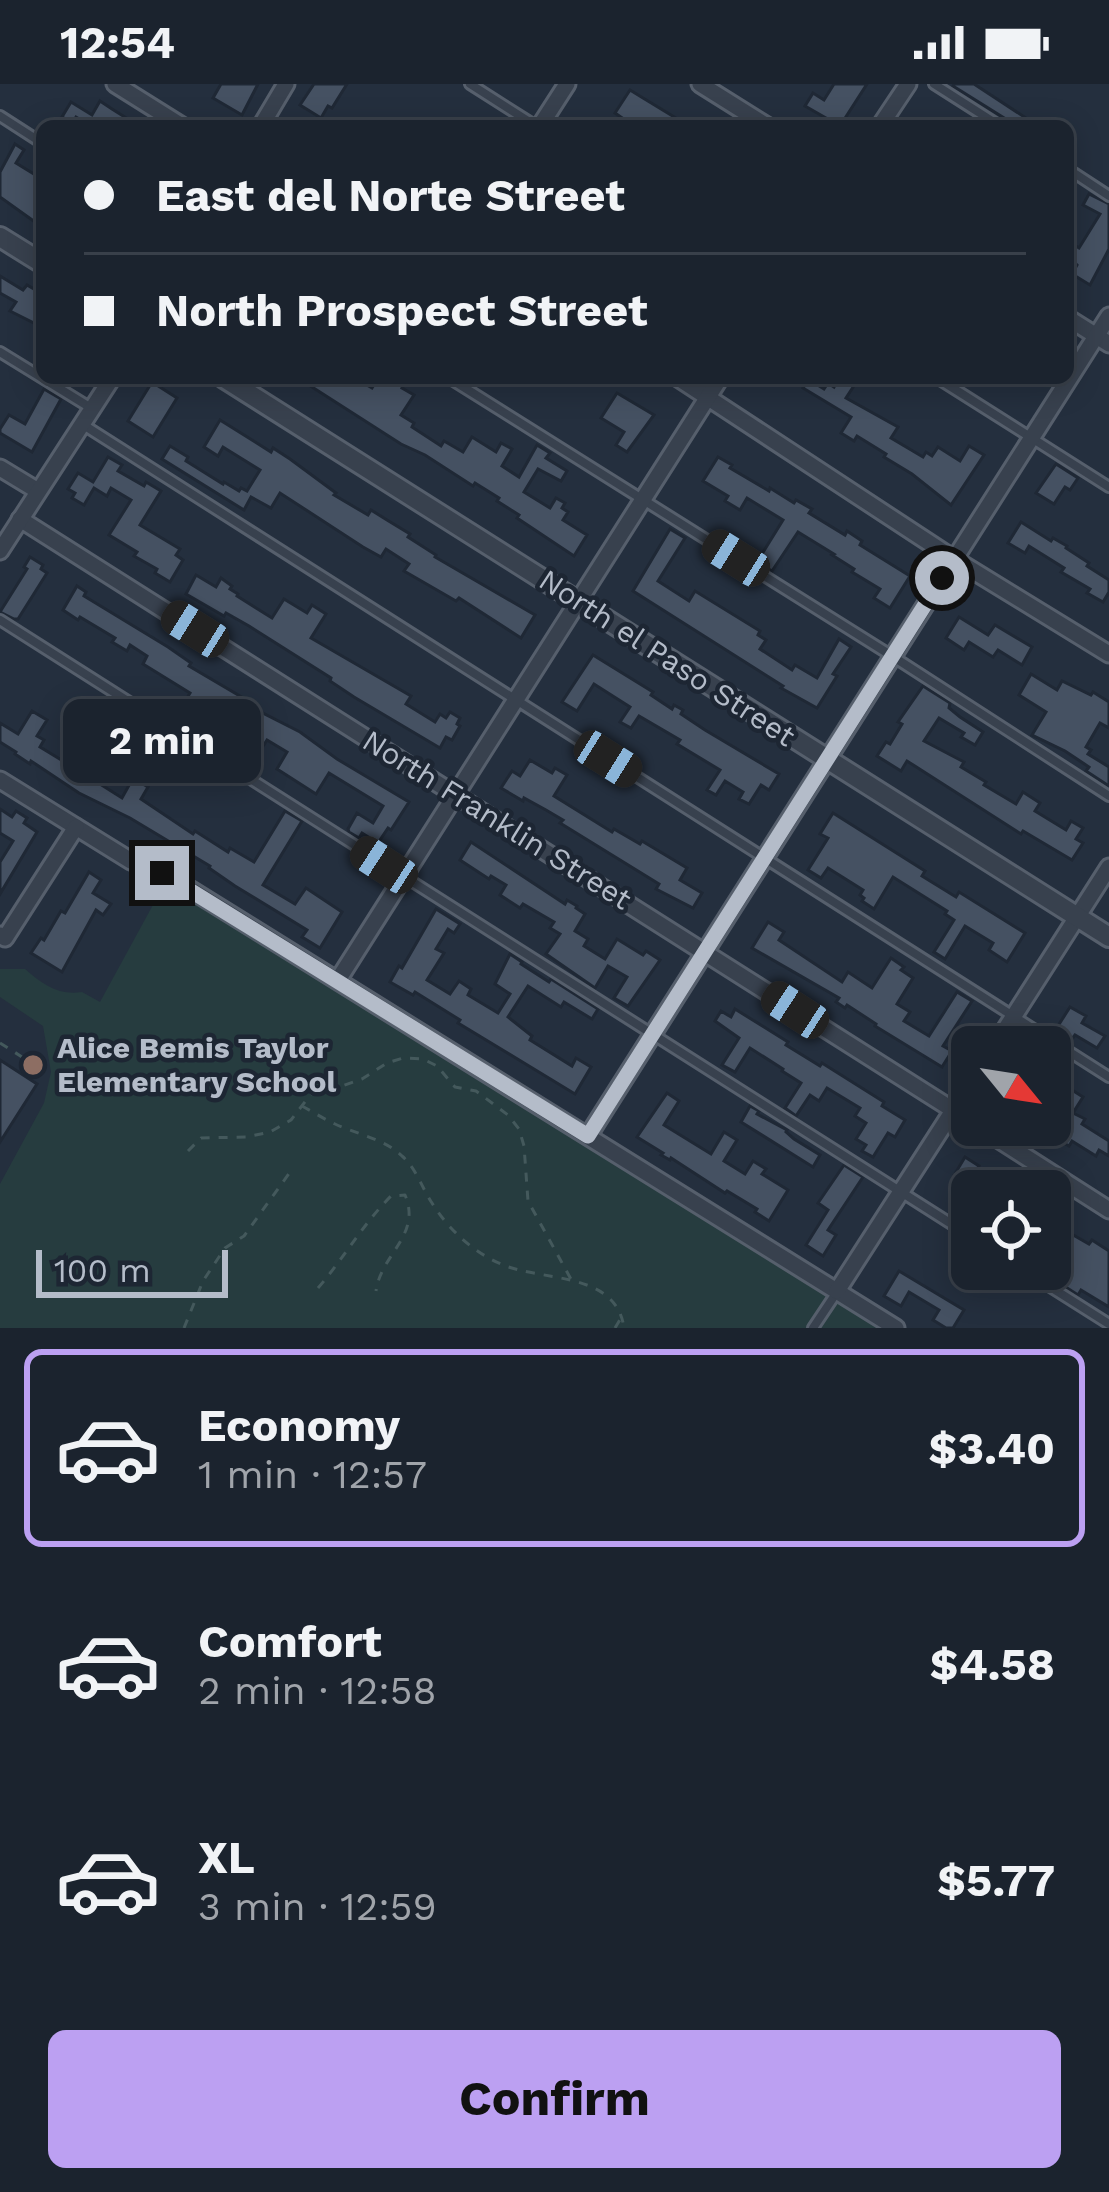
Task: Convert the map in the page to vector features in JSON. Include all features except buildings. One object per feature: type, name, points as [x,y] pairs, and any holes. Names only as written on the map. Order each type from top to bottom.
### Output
[{"type":"street","points":[[269,120],[286,84]]},
{"type":"street","points":[[542,120],[567,84]]},
{"type":"street","points":[[700,84],[757,120]]},
{"type":"street","points":[[884,120],[908,84]]},
{"type":"street","points":[[121,86],[173,120]]},
{"type":"street","points":[[0,237],[36,259]]},
{"type":"street","points":[[1074,378],[1102,340],[1109,316]]},
{"type":"street","points":[[1074,322],[1102,340]]},
{"type":"street","points":[[0,550],[108,384]]},
{"type":"street","name":"North el Paso Street","points":[[234,384],[1109,937]]},
{"type":"street","points":[[687,384],[954,559],[1109,654]]},
{"type":"street","points":[[338,980],[716,384]]},
{"type":"street","points":[[588,1136],[1031,437],[1070,384]]},
{"type":"street","points":[[0,468],[38,491]]},
{"type":"street","name":"North Franklin Street","points":[[20,519],[951,1109]]},
{"type":"street","points":[[0,780],[130,862],[172,878],[896,1328]]},
{"type":"street","points":[[2,939],[76,827]]},
{"type":"street","points":[[1007,1026],[1109,867]]},
{"type":"street","points":[[838,1291],[951,1113]]},
{"type":"street","name":"North Franklin Street","points":[[1009,1146],[1109,1210]]},
{"type":"lane","points":[[470,84],[528,120]]},
{"type":"lane","points":[[934,84],[991,120]]},
{"type":"lane","points":[[0,116],[36,138]]},
{"type":"lane","points":[[1074,174],[1109,196]]},
{"type":"lane","points":[[0,352],[36,374]]},
{"type":"lane","points":[[52,384],[91,408]]},
{"type":"lane","points":[[459,384],[1109,796]]},
{"type":"lane","points":[[947,384],[1109,487]]},
{"type":"lane","points":[[82,424],[1109,1077]]},
{"type":"lane","points":[[0,620],[951,1224]]},
{"type":"lane","points":[[1055,1290],[1109,1324]]},
{"type":"lane","points":[[813,1328],[838,1291]]},
{"type":"path","points":[[0,1043],[30,1062],[23,1075]]},
{"type":"path","points":[[5,1060],[11,1050]]},
{"type":"path","points":[[188,1151],[201,1138],[270,1132],[291,1120],[311,1094],[321,1089],[339,1087],[403,1058],[423,1059],[455,1087],[476,1091],[508,1115],[519,1130],[528,1201],[572,1280]]},
{"type":"path","points":[[302,1106],[402,1156],[447,1223],[485,1256],[602,1293],[613,1302],[624,1328]]},
{"type":"path","points":[[184,1328],[203,1281],[225,1248],[244,1236],[293,1168]]},
{"type":"path","points":[[318,1288],[375,1212],[391,1196],[405,1195],[409,1226],[386,1260],[376,1291]]},
{"type":"path","points":[[615,1328],[622,1317]]},
{"type":"green space","points":[[166,881],[881,1328],[0,1328],[0,1184],[44,1103],[51,1072],[43,1026],[0,997],[0,969],[25,969],[51,988],[82,992],[100,1002]]},
{"type":"place","name":"Alice Bemis Taylor Elementary School","points":[[33,1065]]},
{"type":"route","points":[[162,873],[588,1136],[942,578]]}]
